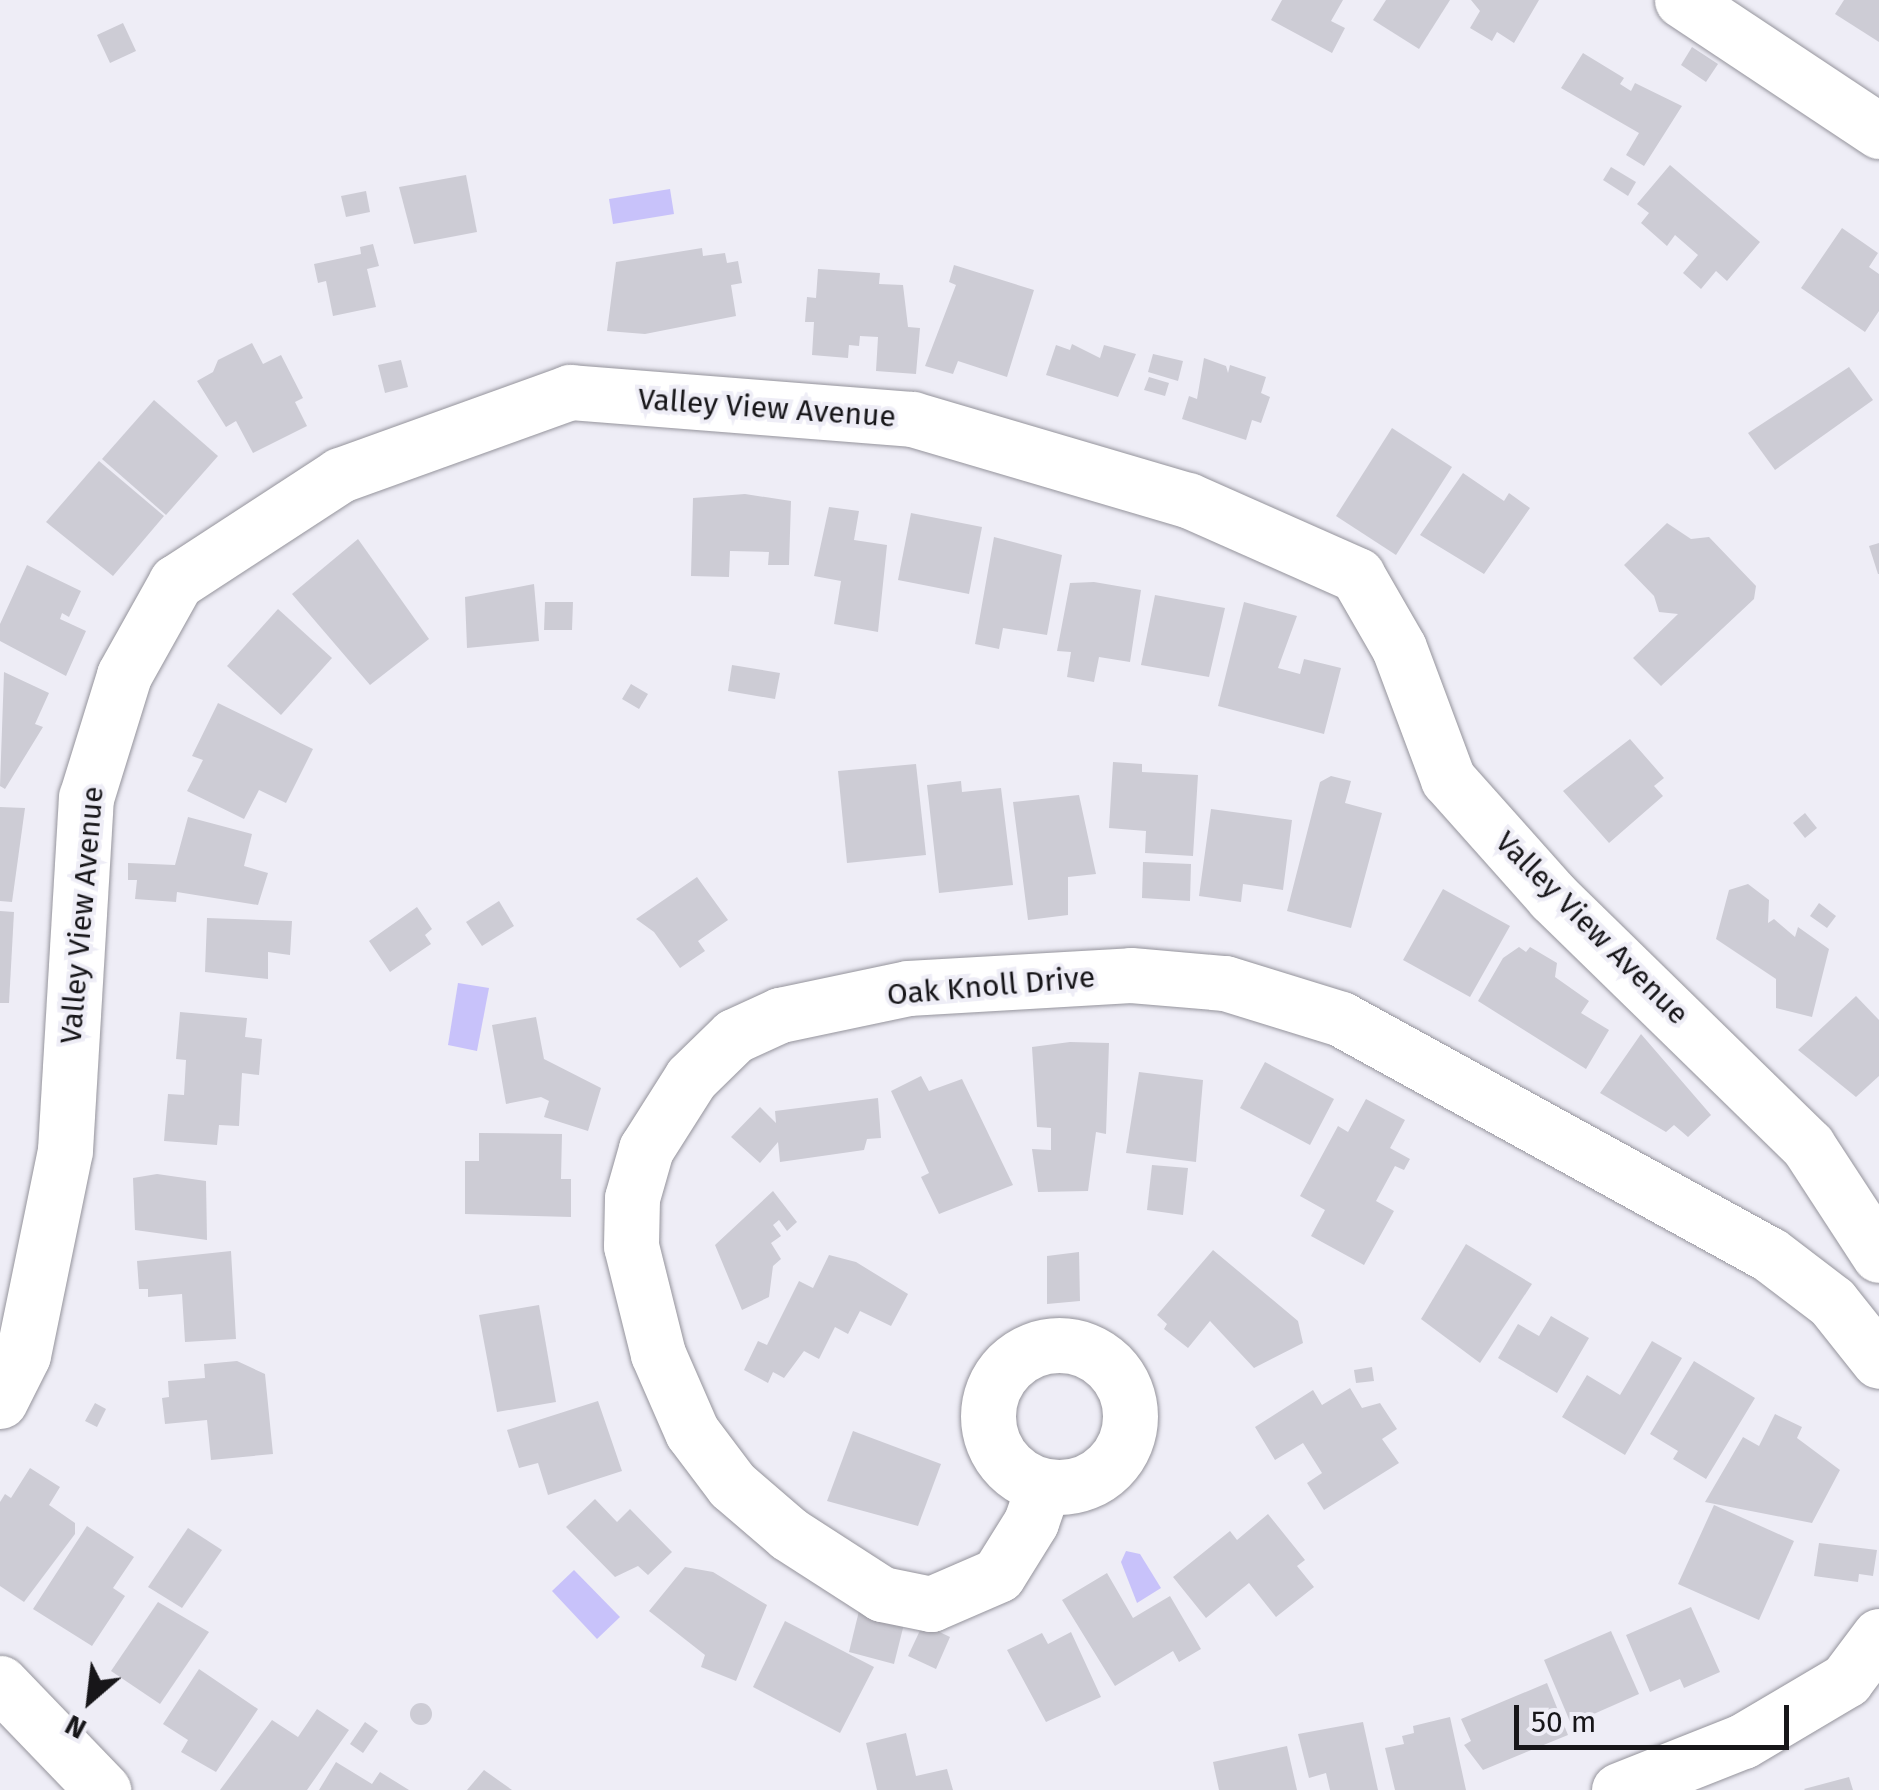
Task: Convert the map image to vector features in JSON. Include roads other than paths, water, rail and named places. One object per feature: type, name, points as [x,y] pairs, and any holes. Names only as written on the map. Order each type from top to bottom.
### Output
[{"type":"street","points":[[1682,0],[1879,132]]},
{"type":"street","name":"Valley View Avenue","points":[[0,1401],[23,1355],[65,1150],[86,798],[124,675],[176,582],[340,475],[570,392],[912,418],[1188,500],[1357,575],[1399,648],[1448,779],[1553,897],[1808,1146],[1879,1254]]},
{"type":"street","name":"Oak Knoll Drive","points":[[1043,1487],[1031,1522],[998,1575],[931,1604],[882,1594],[788,1534],[732,1484],[692,1432],[658,1354],[631,1246],[632,1198],[646,1150],[691,1078],[734,1036],[780,1015],[908,988],[1131,975],[1224,983],[1341,1019],[1768,1254],[1832,1302],[1879,1361]]},
{"type":"street","points":[[1619,1790],[1743,1741],[1846,1680],[1879,1636]]},
{"type":"street","points":[[0,1684],[103,1790]]}]
